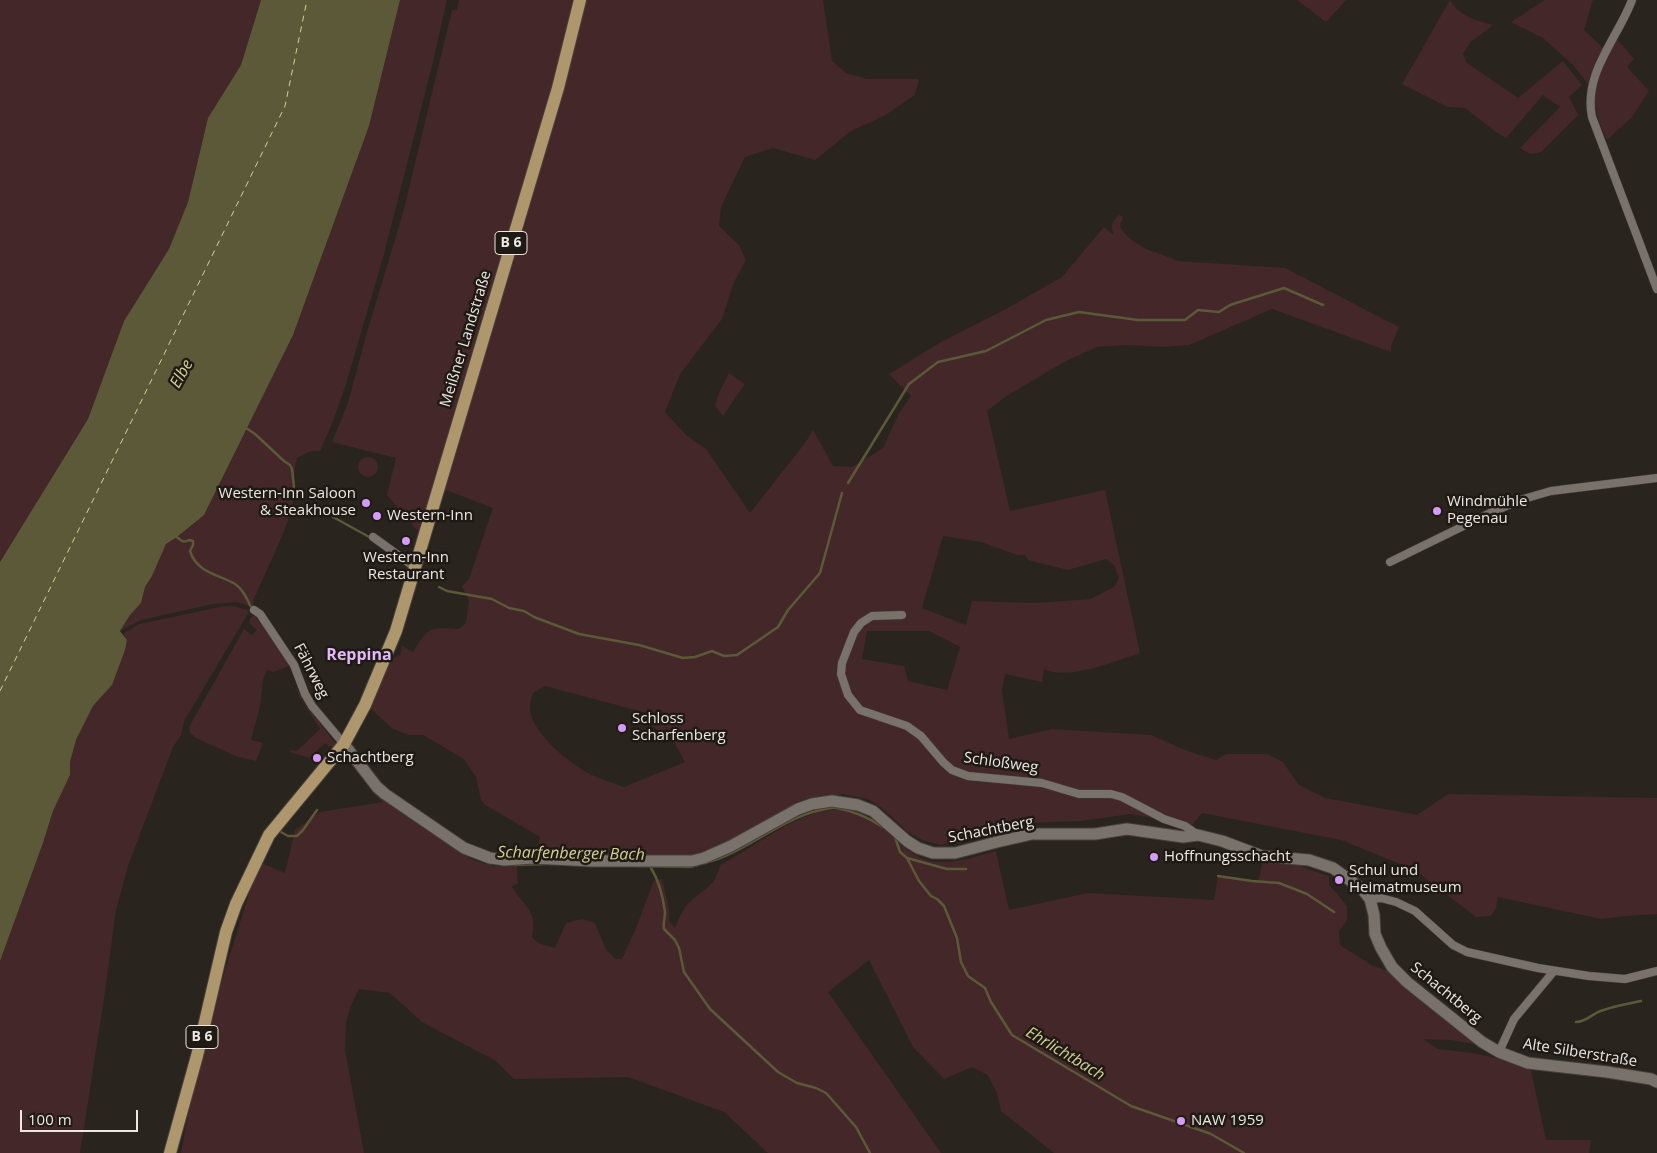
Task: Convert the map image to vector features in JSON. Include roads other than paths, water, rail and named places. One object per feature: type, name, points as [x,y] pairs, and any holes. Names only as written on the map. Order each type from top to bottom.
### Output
[{"type":"main road","name":"Meißner Landstraße","points":[[416,568],[558,88],[580,0]]},
{"type":"main road","name":"B 6","points":[[170,1153],[197,1056],[230,921],[269,834],[341,747],[365,705],[384,664],[416,568]]},
{"type":"street","points":[[1632,0],[1601,60],[1590,98],[1592,117],[1657,289]]},
{"type":"street","points":[[1390,562],[1520,500],[1551,491],[1657,478]]},
{"type":"street","points":[[373,537],[416,568]]},
{"type":"street","name":"Fährweg","points":[[254,610],[260,614],[285,650],[294,665],[304,694],[341,747]]},
{"type":"street","name":"Schloßweg","points":[[902,616],[872,616],[854,632],[842,663],[841,674],[848,695],[860,710],[908,726],[921,736],[952,770],[968,776],[1042,783],[1079,794],[1111,794],[1122,797],[1164,819],[1185,826],[1198,835]]},
{"type":"street","name":"Schachtberg","points":[[341,747],[385,794],[464,848],[476,854],[497,859],[692,861],[731,846],[798,809],[812,804],[832,802],[858,805],[873,810],[907,841],[932,854],[955,853],[1032,834],[1095,834],[1127,829],[1183,837],[1198,835],[1222,841],[1262,856],[1309,860],[1333,868],[1362,889],[1370,899],[1375,934],[1392,967],[1407,982],[1482,1042],[1500,1052]]},
{"type":"street","points":[[1370,899],[1381,898],[1396,902],[1415,911],[1453,945],[1467,952],[1554,971],[1625,980],[1656,973]]},
{"type":"street","points":[[1500,1052],[1514,1019],[1554,971]]},
{"type":"street","name":"Alte Silberstraße","points":[[1500,1052],[1528,1063],[1607,1072],[1651,1079],[1657,1082]]},
{"type":"water","name":"Elbe","points":[[261,0],[400,0],[369,126],[293,335],[204,515],[166,544],[145,587],[141,603],[130,615],[120,631],[127,640],[125,650],[112,685],[93,706],[76,740],[70,762],[70,775],[53,811],[0,961],[0,562],[88,419],[124,321],[169,249],[188,202],[208,118],[241,65]]},
{"type":"waterway","points":[[848,483],[909,384],[938,362],[986,351],[1046,320],[1079,312],[1138,320],[1185,320],[1198,310],[1219,312],[1230,305],[1284,288],[1323,305]]},
{"type":"waterway","points":[[246,428],[290,465],[294,487]]},
{"type":"waterway","points":[[439,587],[447,591],[492,599],[509,608],[524,611],[534,617],[579,634],[639,645],[683,658],[695,657],[712,651],[724,656],[737,655],[778,627],[788,610],[820,573],[842,493]]},
{"type":"waterway","points":[[333,517],[371,538]]},
{"type":"waterway","name":"Scharfenberger Bach","points":[[175,536],[183,541],[193,541],[190,551],[198,564],[209,572],[238,586],[251,607]]},
{"type":"waterway","name":"Scharfenberger Bach","points":[[705,863],[735,851],[806,814],[827,809],[835,808],[849,811],[883,827]]},
{"type":"waterway","points":[[281,832],[288,836],[297,836],[317,810]]},
{"type":"waterway","name":"Scharfenberger Bach","points":[[895,837],[900,852],[907,858],[947,869],[966,869]]},
{"type":"waterway","name":"Ehrlichtbach","points":[[907,858],[919,881],[931,896],[944,906],[957,938],[961,962],[968,976],[985,988],[991,1002],[1012,1035],[1131,1106],[1211,1134],[1244,1153]]},
{"type":"waterway","name":"Scharfenberger Bach","points":[[514,865],[545,864]]},
{"type":"waterway","name":"Scharfenberger Bach","points":[[636,866],[690,867],[698,865]]},
{"type":"waterway","points":[[651,868],[663,901],[665,912],[664,929],[675,940],[679,948],[684,972],[710,1009],[778,1072],[797,1083],[826,1093],[856,1127],[870,1153]]},
{"type":"waterway","name":"Scharfenberger Bach","points":[[1218,876],[1279,883],[1307,894],[1334,912]]},
{"type":"waterway","points":[[1576,1022],[1585,1020],[1609,1008],[1641,1001]]},
{"type":"place","name":"Western-Inn Saloon & Steakhouse","points":[[366,503]]},
{"type":"place","name":"Windmühle Pegenau","points":[[1437,511]]},
{"type":"place","name":"Western-Inn","points":[[377,516]]},
{"type":"place","name":"Western-Inn Restaurant","points":[[406,541]]},
{"type":"place","name":"Schloss Scharfenberg","points":[[622,728]]},
{"type":"place","name":"Schachtberg","points":[[317,758]]},
{"type":"place","name":"Hoffnungsschacht","points":[[1154,857]]},
{"type":"place","name":"Schul und Heimatmuseum","points":[[1339,880]]},
{"type":"place","name":"NAW 1959","points":[[1181,1121]]},
{"type":"district","name":"Reppina","points":[[359,655]]}]
